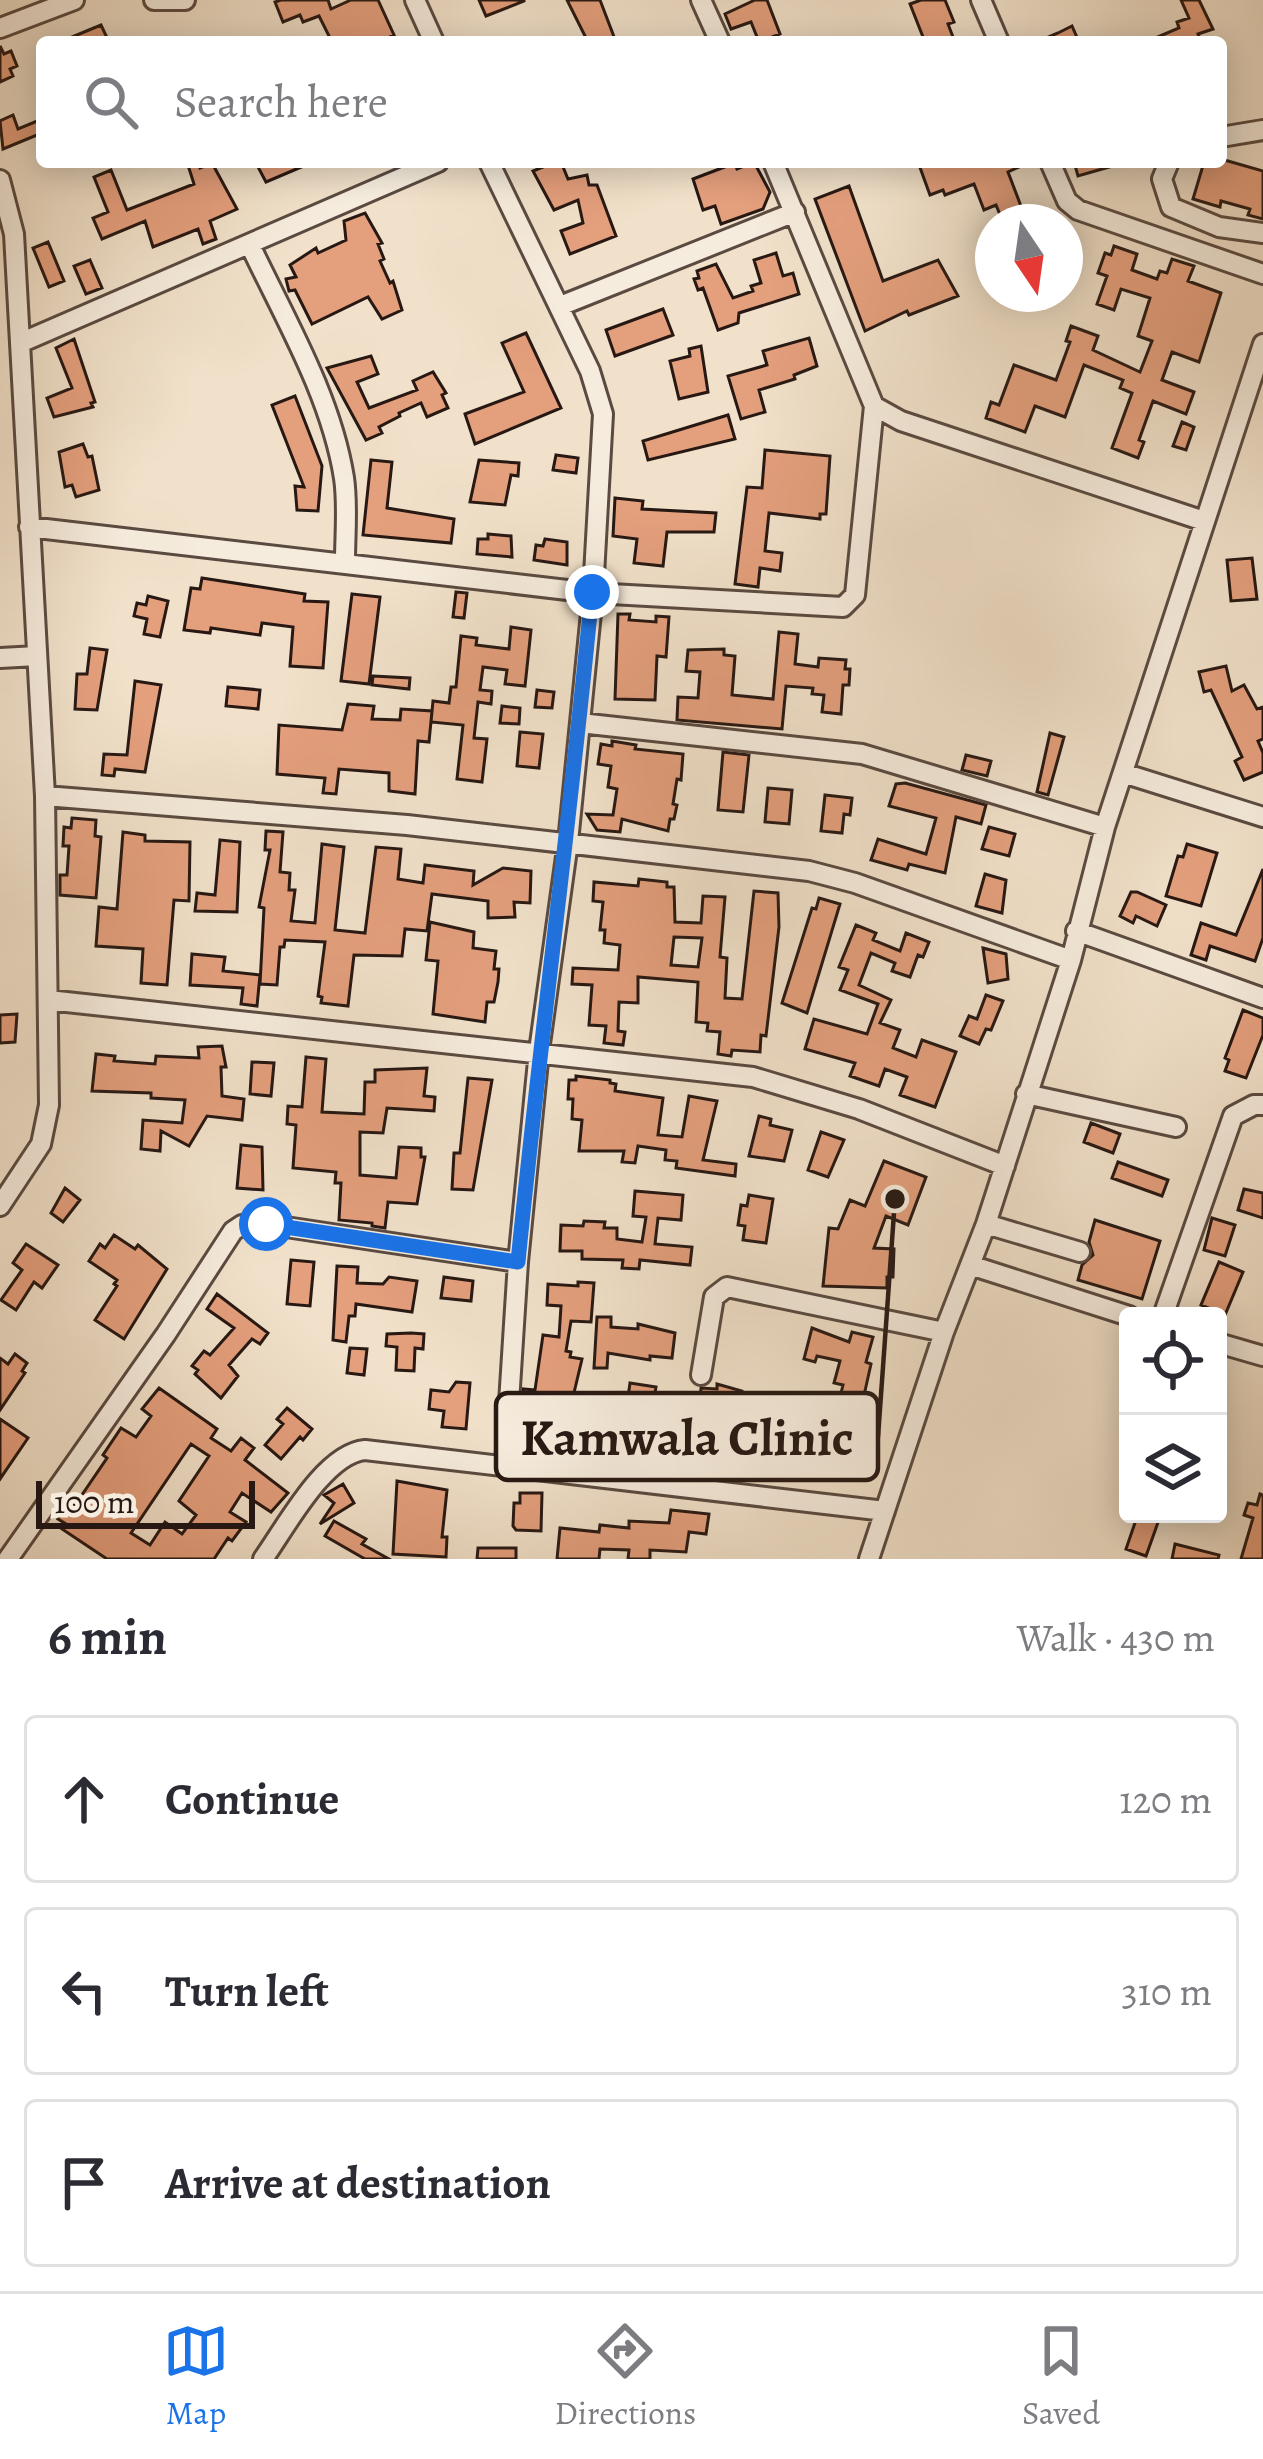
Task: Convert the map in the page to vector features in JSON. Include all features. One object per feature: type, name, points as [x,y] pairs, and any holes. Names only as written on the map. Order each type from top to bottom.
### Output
[{"type":"street","points":[[0,28],[74,0]]},
{"type":"street","points":[[154,0],[185,0]]},
{"type":"street","points":[[416,0],[431,36]]},
{"type":"street","points":[[701,0],[717,36]]},
{"type":"street","points":[[981,0],[996,36]]},
{"type":"street","points":[[1227,136],[1263,130]]},
{"type":"street","points":[[20,343],[424,168]]},
{"type":"street","points":[[492,168],[590,371],[602,414],[580,723],[518,1262],[506,1465]]},
{"type":"street","points":[[29,526],[592,592],[843,607],[854,595],[874,406],[775,168]]},
{"type":"street","points":[[1053,168],[1067,201],[1078,210],[1263,274]]},
{"type":"street","points":[[1167,168],[1162,179],[1171,207],[1219,227],[1263,233]]},
{"type":"street","points":[[0,180],[14,234],[45,796],[49,1105],[41,1144],[0,1207]]},
{"type":"street","points":[[560,306],[795,212]]},
{"type":"street","points":[[250,245],[324,405],[337,445],[345,482],[346,562]]},
{"type":"street","points":[[869,1559],[1005,1166],[1071,960],[1105,827],[1204,521],[1255,389],[1263,344]]},
{"type":"street","points":[[874,406],[901,422],[1204,521]]},
{"type":"street","points":[[0,658],[37,656]]},
{"type":"street","points":[[580,723],[862,754],[1105,827]]},
{"type":"street","points":[[1123,772],[1263,818]]},
{"type":"street","points":[[45,796],[568,842],[830,875],[1071,960]]},
{"type":"street","points":[[1076,932],[1263,998]]},
{"type":"street","points":[[48,1000],[753,1077],[859,1109],[1005,1166]]},
{"type":"street","points":[[1026,1094],[1176,1127]]},
{"type":"street","points":[[1165,1307],[1233,1116],[1254,1105],[1263,1106]]},
{"type":"street","points":[[986,1223],[1079,1252]]},
{"type":"street","points":[[8,1559],[242,1225],[266,1224],[518,1262]]},
{"type":"street","points":[[970,1264],[1119,1313]]},
{"type":"street","points":[[701,1375],[714,1297],[727,1287],[944,1332]]},
{"type":"street","points":[[1227,1346],[1263,1356]]},
{"type":"street","points":[[263,1559],[327,1470],[352,1451],[885,1511]]},
{"type":"building","points":[[328,0],[331,9],[351,0],[378,0],[394,35],[329,36],[319,16],[303,22],[300,15],[283,22],[275,2]]},
{"type":"building","points":[[479,0],[524,0],[524,1],[486,16]]},
{"type":"building","points":[[567,0],[600,0],[614,36],[585,36]]},
{"type":"building","points":[[755,0],[767,0],[780,34],[757,36],[751,22],[731,29],[725,14]]},
{"type":"building","points":[[945,0],[954,22],[948,24],[953,36],[923,36],[910,4]]},
{"type":"building","points":[[1181,0],[1199,0],[1213,29],[1199,36],[1160,36],[1179,28],[1177,22],[1189,18]]},
{"type":"building","points":[[101,25],[106,36],[74,36]]},
{"type":"building","points":[[1072,26],[1076,36],[1051,36]]},
{"type":"building","points":[[0,46],[4,54],[11,51],[17,66],[10,69],[13,76],[0,82]]},
{"type":"building","points":[[13,115],[18,129],[36,122],[36,135],[3,149],[0,121]]},
{"type":"building","points":[[1227,161],[1263,171],[1263,219],[1248,215],[1250,209],[1193,199],[1202,168],[1227,168]]},
{"type":"building","points":[[189,168],[215,168],[237,209],[210,221],[216,239],[203,244],[198,229],[153,247],[145,221],[102,239],[93,218],[108,212],[94,177],[111,170],[127,210],[194,184]]},
{"type":"building","points":[[259,168],[299,168],[266,182]]},
{"type":"building","points":[[563,168],[568,179],[587,175],[589,185],[597,185],[616,236],[570,254],[561,231],[583,223],[578,200],[554,210],[533,171]]},
{"type":"building","points":[[722,168],[757,168],[770,192],[763,209],[721,224],[715,206],[703,210],[693,179]]},
{"type":"building","points":[[920,168],[1017,168],[1008,172],[1020,204],[982,204],[974,184],[945,195],[943,190],[930,195]]},
{"type":"building","points":[[1076,168],[1106,168],[1078,176]]},
{"type":"building","points":[[849,186],[883,281],[938,260],[958,296],[909,315],[907,311],[865,331],[815,199]]},
{"type":"building","points":[[365,213],[382,243],[378,244],[384,259],[380,261],[390,283],[393,281],[402,310],[382,319],[368,297],[312,324],[295,290],[289,291],[286,279],[296,277],[290,265],[316,248],[318,253],[346,240],[344,221]]},
{"type":"building","points":[[48,242],[64,281],[49,287],[33,248]]},
{"type":"building","points":[[1114,246],[1137,254],[1132,270],[1157,279],[1160,271],[1167,273],[1172,259],[1194,266],[1188,281],[1221,293],[1199,362],[1172,352],[1162,380],[1194,392],[1186,414],[1153,401],[1139,440],[1144,442],[1138,458],[1112,448],[1132,393],[1120,388],[1123,380],[1084,365],[1065,417],[1035,406],[1025,432],[986,418],[991,402],[999,405],[1014,365],[1056,380],[1071,326],[1098,336],[1093,350],[1140,372],[1152,341],[1138,336],[1150,298],[1121,289],[1114,310],[1097,304],[1107,276],[1098,273],[1105,253],[1111,255]]},
{"type":"building","points":[[776,253],[783,276],[793,273],[799,294],[739,313],[738,323],[718,330],[703,288],[698,290],[694,279],[699,278],[697,271],[716,264],[733,298],[761,283],[754,260]]},
{"type":"building","points":[[90,260],[102,288],[86,294],[74,266]]},
{"type":"building","points":[[663,309],[673,335],[615,356],[606,330]]},
{"type":"building","points":[[526,333],[561,408],[475,444],[465,414],[524,392],[502,343]]},
{"type":"building","points":[[809,338],[817,366],[794,375],[795,379],[759,390],[765,412],[741,419],[728,376],[767,365],[763,351]]},
{"type":"building","points":[[74,339],[95,402],[93,407],[54,417],[47,398],[72,388],[56,348]]},
{"type":"building","points":[[701,346],[708,392],[679,399],[670,361],[690,356],[689,349]]},
{"type":"building","points":[[371,356],[378,374],[357,382],[369,408],[417,390],[413,381],[433,372],[446,393],[442,395],[448,408],[427,417],[421,403],[399,413],[379,427],[382,433],[366,440],[327,368]]},
{"type":"building","points":[[295,396],[322,466],[318,511],[297,510],[295,486],[304,487],[272,405]]},
{"type":"building","points":[[728,415],[735,439],[648,460],[643,441]]},
{"type":"building","points":[[1182,422],[1194,427],[1186,450],[1173,446]]},
{"type":"building","points":[[83,444],[88,457],[92,456],[99,490],[76,497],[72,485],[65,487],[59,452]]},
{"type":"building","points":[[765,450],[830,456],[826,514],[820,514],[820,519],[769,513],[765,551],[782,553],[780,571],[760,568],[758,587],[735,584],[747,487],[762,488]]},
{"type":"building","points":[[556,455],[578,458],[576,473],[553,470]]},
{"type":"building","points":[[371,460],[392,462],[387,508],[454,519],[451,543],[363,535]]},
{"type":"building","points":[[479,460],[519,463],[518,476],[511,475],[505,505],[470,502]]},
{"type":"building","points":[[615,498],[643,501],[642,509],[716,513],[714,532],[667,532],[663,566],[634,563],[637,539],[613,536]]},
{"type":"building","points":[[488,534],[511,536],[512,557],[477,554],[478,539],[488,539]]},
{"type":"building","points":[[545,539],[567,542],[567,565],[534,560],[536,545],[543,546]]},
{"type":"building","points":[[1252,558],[1257,599],[1231,601],[1227,560]]},
{"type":"building","points":[[202,578],[328,602],[323,668],[290,666],[293,627],[262,623],[260,635],[211,628],[210,633],[184,630],[191,588],[200,589]]},
{"type":"building","points":[[456,592],[467,593],[464,618],[453,617]]},
{"type":"building","points":[[352,594],[380,597],[369,684],[341,681]]},
{"type":"building","points":[[148,596],[168,601],[160,637],[144,634],[147,619],[134,616],[137,603],[146,605]]},
{"type":"building","points":[[618,614],[630,614],[629,620],[656,622],[656,616],[669,617],[666,657],[657,656],[655,700],[615,699]]},
{"type":"building","points":[[511,627],[531,630],[525,686],[505,684],[507,670],[483,667],[480,690],[492,691],[491,704],[478,702],[474,738],[487,739],[482,782],[457,779],[463,725],[431,722],[433,701],[449,703],[451,687],[456,687],[461,636],[477,638],[476,645],[509,649]]},
{"type":"building","points":[[779,632],[798,634],[795,664],[818,667],[819,658],[846,660],[849,685],[843,685],[841,714],[822,712],[824,695],[812,694],[813,688],[786,686],[782,729],[677,720],[678,697],[698,698],[700,672],[686,671],[688,650],[724,649],[724,655],[735,656],[732,695],[773,699]]},
{"type":"building","points":[[90,648],[107,650],[97,710],[75,709],[77,674],[87,674]]},
{"type":"building","points":[[1226,666],[1232,691],[1244,685],[1257,709],[1263,707],[1263,739],[1258,741],[1263,772],[1244,780],[1235,761],[1242,757],[1211,690],[1204,692],[1199,672]]},
{"type":"building","points":[[373,676],[410,678],[409,689],[372,685]]},
{"type":"building","points":[[135,681],[161,685],[145,772],[115,769],[114,776],[102,775],[104,754],[127,755]]},
{"type":"building","points":[[228,687],[260,690],[258,709],[226,706]]},
{"type":"building","points":[[537,690],[554,692],[552,708],[535,707]]},
{"type":"building","points":[[348,704],[374,706],[372,719],[400,720],[401,709],[432,711],[429,742],[418,741],[415,794],[389,791],[389,773],[339,769],[336,794],[323,793],[325,778],[277,774],[279,725],[342,730]]},
{"type":"building","points":[[502,706],[520,708],[519,724],[500,723]]},
{"type":"building","points":[[520,732],[543,734],[539,768],[517,766]]},
{"type":"building","points":[[1050,733],[1064,737],[1048,795],[1037,792]]},
{"type":"building","points":[[612,741],[636,745],[635,749],[683,754],[673,804],[677,805],[668,831],[622,819],[620,832],[597,830],[587,814],[613,815],[617,789],[608,787],[611,766],[598,764],[601,744],[612,746]]},
{"type":"building","points":[[723,752],[749,755],[743,812],[718,810]]},
{"type":"building","points":[[966,755],[991,761],[987,776],[962,770]]},
{"type":"building","points":[[896,784],[986,805],[981,824],[956,817],[945,873],[909,864],[907,870],[871,860],[878,839],[926,854],[936,818],[889,806]]},
{"type":"building","points":[[768,788],[792,790],[789,824],[765,822]]},
{"type":"building","points":[[825,795],[852,798],[842,833],[821,831]]},
{"type":"building","points":[[72,818],[96,820],[95,836],[101,837],[96,898],[60,895],[60,875],[67,875],[69,846],[63,846],[64,827],[71,828]]},
{"type":"building","points":[[989,827],[1015,834],[1009,856],[982,849]]},
{"type":"building","points":[[266,831],[283,832],[280,872],[290,873],[289,890],[295,890],[291,921],[315,923],[322,844],[344,847],[335,930],[365,933],[376,847],[401,849],[398,879],[423,883],[425,865],[474,871],[473,885],[503,868],[531,871],[530,903],[514,902],[515,917],[488,918],[488,901],[432,894],[427,931],[405,929],[402,956],[354,955],[348,1006],[321,1003],[325,942],[285,940],[280,947],[277,985],[260,984],[264,908],[259,907],[270,850],[265,850]]},
{"type":"building","points":[[123,832],[145,835],[145,841],[190,842],[189,901],[174,900],[167,985],[141,983],[143,949],[96,946],[99,907],[117,909]]},
{"type":"building","points":[[220,840],[240,842],[237,912],[195,911],[197,893],[215,895]]},
{"type":"building","points":[[1187,844],[1217,853],[1201,906],[1166,896],[1178,856],[1183,857]]},
{"type":"building","points":[[1263,869],[1263,938],[1255,961],[1210,946],[1206,960],[1191,955],[1201,923],[1236,935]]},
{"type":"building","points":[[985,874],[1006,880],[1002,913],[976,906]]},
{"type":"building","points":[[639,879],[674,887],[675,922],[701,923],[703,896],[725,897],[720,957],[727,958],[725,998],[742,999],[754,891],[778,893],[779,927],[760,1052],[718,1054],[720,1032],[707,1031],[708,1023],[696,1022],[698,982],[638,977],[638,1003],[619,1002],[618,1031],[625,1032],[623,1045],[604,1043],[606,1026],[589,1025],[592,985],[572,984],[573,968],[618,970],[620,945],[604,943],[605,930],[600,930],[603,902],[593,901],[594,882],[638,886]],"holes":[[[674,937],[702,938],[698,967],[671,965]]]},
{"type":"building","points":[[1131,892],[1166,905],[1157,926],[1136,916],[1133,923],[1120,916]]},
{"type":"building","points":[[819,898],[840,904],[807,1013],[782,1003]]},
{"type":"building","points":[[430,922],[474,932],[473,948],[496,951],[498,982],[494,1002],[487,1002],[485,1022],[433,1014],[438,961],[426,960]]},
{"type":"building","points":[[856,925],[876,933],[873,940],[900,951],[906,933],[929,942],[910,977],[892,971],[895,963],[871,953],[859,985],[891,1000],[880,1023],[900,1030],[893,1048],[916,1057],[922,1040],[956,1052],[935,1107],[900,1095],[907,1077],[885,1069],[879,1086],[850,1076],[855,1063],[805,1049],[814,1019],[867,1034],[878,1004],[840,990],[848,970],[839,967]]},
{"type":"building","points":[[983,948],[1006,954],[1008,979],[988,983]]},
{"type":"building","points":[[192,954],[225,957],[223,971],[260,975],[257,1006],[241,1004],[243,988],[190,985]]},
{"type":"building","points":[[986,995],[1003,1001],[991,1030],[986,1029],[979,1044],[960,1036],[969,1016],[977,1019]]},
{"type":"building","points":[[1243,1010],[1263,1018],[1263,1035],[1246,1078],[1225,1071],[1229,1060],[1225,1058]]},
{"type":"building","points":[[17,1014],[15,1042],[0,1043],[0,1015]]},
{"type":"building","points":[[222,1046],[226,1067],[221,1067],[222,1096],[244,1099],[242,1120],[207,1116],[189,1146],[161,1131],[160,1151],[141,1149],[143,1120],[182,1123],[185,1100],[151,1098],[151,1093],[92,1091],[96,1054],[115,1056],[114,1061],[155,1064],[156,1056],[199,1058],[198,1047]]},
{"type":"building","points":[[306,1057],[326,1059],[322,1112],[364,1114],[365,1082],[375,1082],[375,1070],[427,1068],[424,1096],[435,1097],[434,1111],[387,1108],[383,1133],[360,1132],[360,1175],[396,1178],[399,1147],[421,1148],[421,1157],[425,1157],[417,1204],[388,1202],[385,1228],[339,1220],[341,1183],[335,1183],[336,1172],[293,1168],[296,1125],[287,1124],[288,1106],[302,1107]]},
{"type":"building","points":[[252,1062],[274,1063],[271,1096],[250,1094]]},
{"type":"building","points":[[576,1076],[610,1080],[616,1084],[615,1091],[663,1098],[658,1135],[682,1137],[689,1096],[717,1101],[703,1160],[736,1164],[735,1176],[676,1168],[677,1161],[665,1160],[666,1150],[638,1146],[635,1163],[622,1162],[624,1151],[579,1151],[582,1120],[572,1119],[573,1099],[568,1099],[569,1080]]},
{"type":"building","points":[[468,1078],[492,1080],[473,1190],[452,1189],[454,1153],[460,1153]]},
{"type":"building","points":[[759,1116],[771,1119],[770,1125],[792,1130],[784,1161],[749,1156]]},
{"type":"building","points":[[1091,1123],[1120,1134],[1113,1153],[1084,1142]]},
{"type":"building","points":[[821,1132],[844,1140],[828,1177],[808,1170]]},
{"type":"building","points":[[241,1145],[262,1147],[263,1190],[237,1188]]},
{"type":"building","points":[[884,1161],[926,1177],[908,1225],[886,1216],[874,1248],[894,1249],[893,1277],[887,1277],[887,1288],[823,1286],[829,1228],[838,1229],[850,1200],[865,1206]]},
{"type":"building","points":[[1118,1162],[1168,1180],[1162,1196],[1112,1178]]},
{"type":"building","points":[[65,1188],[80,1200],[63,1222],[51,1213]]},
{"type":"building","points":[[1244,1189],[1263,1193],[1263,1218],[1238,1210]]},
{"type":"building","points":[[635,1191],[683,1195],[681,1220],[658,1218],[655,1244],[692,1247],[690,1265],[640,1260],[639,1269],[622,1268],[623,1260],[582,1259],[582,1251],[560,1251],[561,1225],[583,1226],[584,1221],[605,1222],[604,1228],[617,1228],[617,1239],[642,1242],[646,1217],[633,1216]]},
{"type":"building","points":[[749,1195],[773,1199],[766,1243],[743,1240],[745,1226],[738,1225],[741,1205],[747,1206]]},
{"type":"building","points":[[1212,1218],[1235,1225],[1225,1256],[1204,1250]]},
{"type":"building","points":[[1095,1220],[1160,1241],[1142,1299],[1078,1280],[1082,1265],[1093,1255],[1089,1242]]},
{"type":"building","points":[[114,1235],[135,1249],[138,1245],[167,1269],[124,1339],[95,1320],[117,1280],[89,1261],[100,1244],[105,1248]]},
{"type":"building","points":[[26,1244],[58,1265],[42,1288],[34,1282],[16,1310],[1,1300],[22,1270],[13,1263]]},
{"type":"building","points":[[291,1260],[314,1262],[310,1306],[287,1304]]},
{"type":"building","points":[[1219,1262],[1243,1272],[1227,1310],[1201,1305]]},
{"type":"building","points":[[337,1266],[358,1267],[357,1283],[383,1284],[389,1277],[417,1281],[412,1312],[356,1304],[355,1316],[349,1316],[346,1342],[333,1340]]},
{"type":"building","points":[[444,1277],[473,1281],[471,1301],[441,1298]]},
{"type":"building","points":[[578,1282],[594,1283],[591,1322],[571,1321],[566,1351],[582,1359],[568,1418],[522,1415],[523,1389],[535,1390],[543,1335],[559,1337],[561,1306],[547,1305],[548,1284],[578,1286]]},
{"type":"building","points":[[217,1294],[268,1333],[260,1344],[252,1339],[229,1365],[238,1376],[221,1398],[192,1366],[204,1351],[210,1355],[234,1328],[207,1309]]},
{"type":"building","points":[[597,1317],[611,1317],[611,1327],[638,1329],[638,1324],[675,1333],[672,1358],[650,1356],[650,1360],[608,1353],[607,1368],[594,1368]]},
{"type":"building","points":[[812,1328],[849,1342],[852,1332],[873,1337],[859,1418],[871,1421],[867,1433],[833,1425],[843,1385],[834,1383],[840,1361],[817,1356],[815,1362],[804,1359]]},
{"type":"building","points":[[387,1334],[424,1334],[423,1349],[415,1348],[414,1371],[396,1370],[397,1347],[386,1346]]},
{"type":"building","points":[[350,1348],[367,1349],[364,1375],[347,1373]]},
{"type":"building","points":[[15,1354],[27,1363],[25,1373],[0,1410],[0,1358],[8,1364]]},
{"type":"building","points":[[456,1382],[470,1383],[466,1429],[442,1427],[444,1411],[429,1409],[431,1390],[449,1392]]},
{"type":"building","points":[[630,1383],[656,1387],[653,1405],[639,1403],[636,1419],[625,1418]]},
{"type":"building","points":[[717,1384],[742,1391],[740,1413],[699,1409],[701,1388],[717,1389]]},
{"type":"building","points":[[159,1388],[217,1429],[211,1438],[231,1451],[241,1438],[254,1448],[245,1460],[288,1493],[271,1512],[242,1493],[230,1512],[246,1522],[214,1559],[107,1559],[62,1529],[66,1524],[58,1519],[70,1502],[75,1505],[121,1428],[136,1437],[151,1416],[142,1409]],"holes":[[[191,1444],[209,1456],[179,1501],[196,1515],[182,1534],[165,1522],[150,1545],[131,1533]]]},
{"type":"building","points":[[287,1408],[312,1429],[281,1459],[265,1445],[283,1424],[277,1419]]},
{"type":"building","points":[[0,1419],[28,1438],[0,1479]]},
{"type":"building","points":[[397,1481],[447,1490],[442,1537],[447,1537],[446,1557],[393,1554]]},
{"type":"building","points":[[343,1484],[354,1503],[320,1524],[334,1503],[324,1495]]},
{"type":"building","points":[[520,1493],[542,1493],[541,1531],[513,1526],[514,1503],[520,1503]]},
{"type":"building","points":[[1260,1494],[1263,1559],[1241,1559],[1253,1518],[1244,1515],[1248,1503],[1257,1505]]},
{"type":"building","points":[[671,1510],[709,1514],[706,1534],[689,1532],[686,1552],[650,1550],[650,1559],[628,1559],[629,1550],[600,1549],[599,1559],[557,1559],[560,1528],[599,1532],[600,1525],[629,1528],[629,1521],[669,1523]]},
{"type":"building","points":[[334,1521],[389,1559],[365,1559],[325,1536]]},
{"type":"building","points":[[1135,1523],[1158,1523],[1146,1556],[1126,1549]]},
{"type":"building","points":[[1175,1544],[1219,1555],[1218,1559],[1172,1559]]},
{"type":"building","points":[[478,1548],[516,1548],[516,1559],[477,1559]]},
{"type":"place","name":"Kamwala Clinic","points":[[895,1199]]},
{"type":"route","points":[[266,1224],[518,1262],[592,592]]}]
